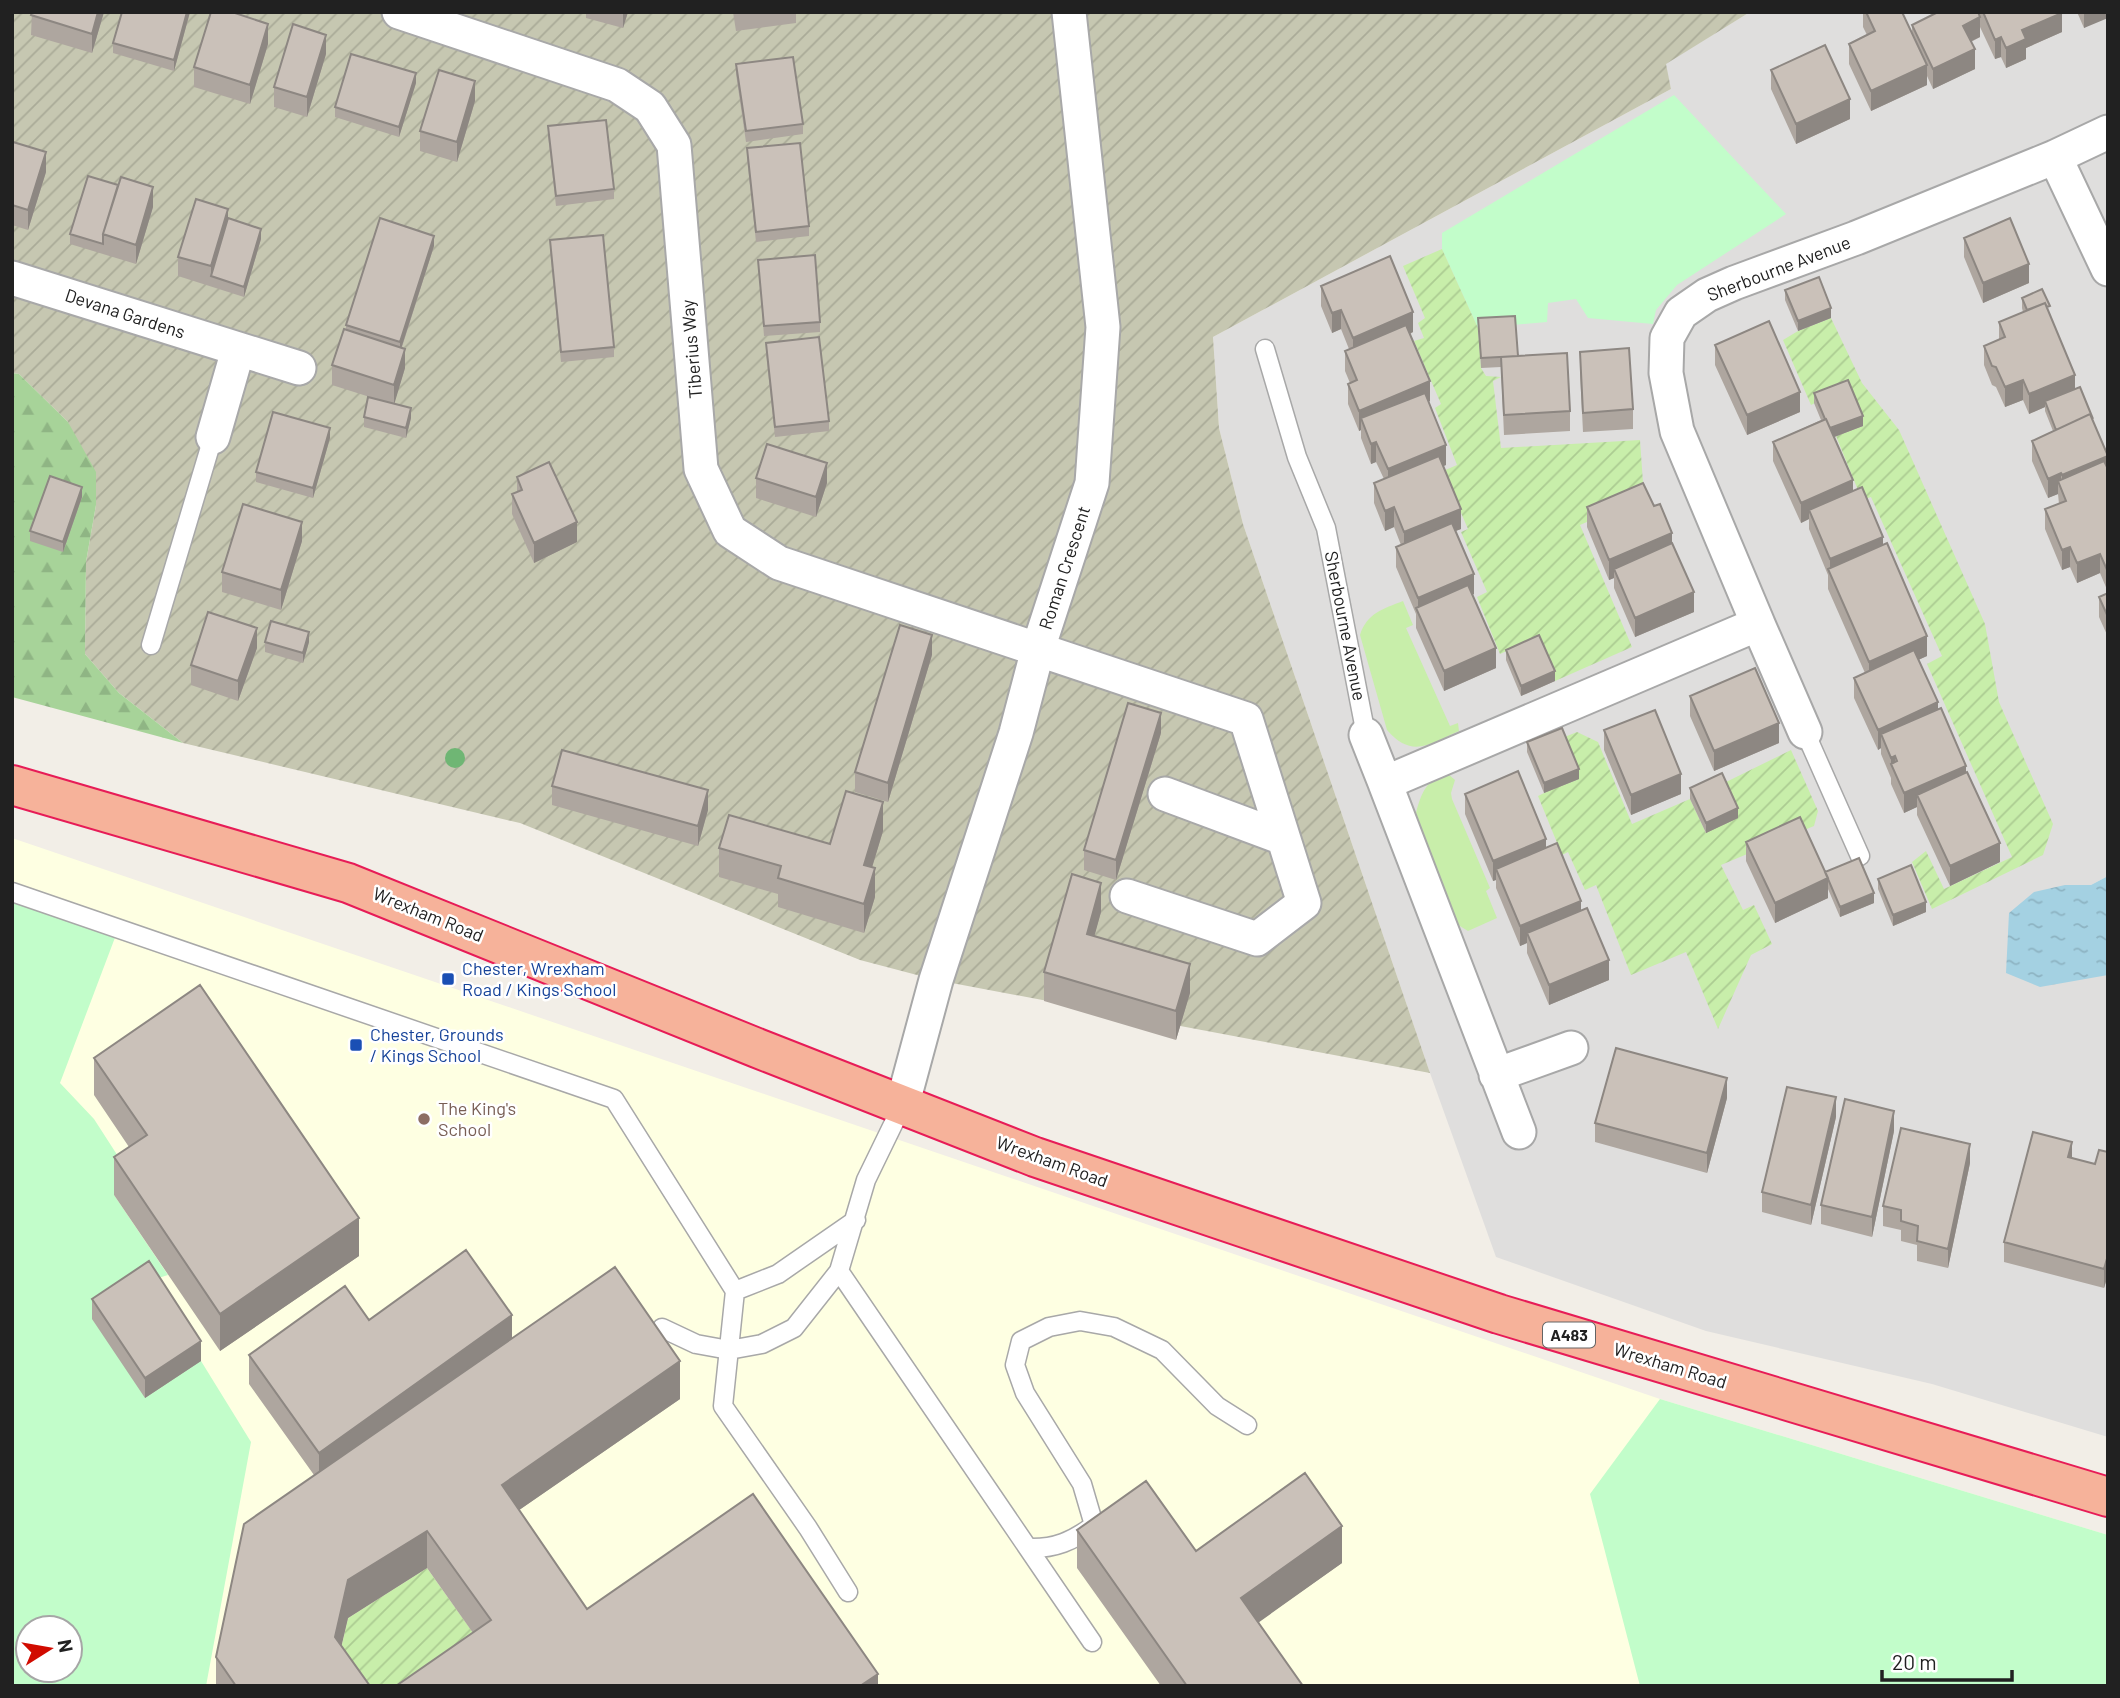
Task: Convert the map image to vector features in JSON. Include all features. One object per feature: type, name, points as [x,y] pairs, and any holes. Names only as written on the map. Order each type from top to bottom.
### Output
[{"type":"highway","name":"Wrexham Road","points":[[12,785],[348,883],[1035,1157],[1499,1314],[2108,1497]]},
{"type":"street","name":"Tiberius Way","points":[[399,12],[617,85],[650,107],[662,125],[674,145],[701,469],[730,531],[779,563],[1246,719],[1283,838]]},
{"type":"street","name":"Roman Crescent","points":[[902,1106],[936,980],[1016,733],[1038,649],[1092,484],[1103,327],[1069,12]]},
{"type":"street","name":"Sherbourne Avenue","points":[[1805,732],[1677,431],[1666,373],[1667,338],[1681,313],[1707,295],[1856,239],[2108,132]]},
{"type":"street","points":[[2054,157],[2108,269]]},
{"type":"street","name":"Devana Gardens","points":[[12,278],[299,368]]},
{"type":"street","points":[[213,437],[238,349]]},
{"type":"street","points":[[1385,783],[1758,624]]},
{"type":"street","name":"Sherbourne Avenue","points":[[1366,735],[1519,1132]]},
{"type":"street","points":[[1127,897],[1257,939],[1304,903],[1283,838],[1165,794]]},
{"type":"street","points":[[1496,1075],[1571,1048]]},
{"type":"lane","name":"Sherbourne Avenue","points":[[1265,349],[1297,457],[1326,528],[1366,735]]},
{"type":"lane","points":[[151,645],[213,437]]},
{"type":"lane","name":"Sherbourne Avenue","points":[[1805,732],[1860,856]]},
{"type":"lane","points":[[12,892],[614,1099],[735,1291],[723,1406],[808,1528],[848,1592]]},
{"type":"lane","points":[[662,1328],[696,1344],[729,1350],[762,1344],[794,1328],[839,1271],[866,1180],[902,1106]]},
{"type":"lane","points":[[735,1291],[778,1273],[856,1220]]},
{"type":"lane","points":[[839,1271],[1092,1642]]},
{"type":"lane","points":[[1028,1548],[1047,1548],[1063,1544],[1094,1525],[1082,1484],[1025,1393],[1015,1365],[1021,1341],[1049,1327],[1080,1321],[1114,1327],[1162,1350],[1217,1406],[1247,1425]]},
{"type":"shaded area","points":[[12,12],[1750,12],[1666,64],[1671,89],[1213,337],[1219,428],[1243,524],[1430,1073],[936,980],[860,960],[520,823],[183,743],[119,693],[85,654],[86,562],[96,505],[68,422],[19,374],[12,373]]},
{"type":"shaded area","points":[[1750,12],[2108,12],[2108,876],[2091,885],[2065,885],[2108,975],[2108,1437],[1932,1384],[1706,1331],[1496,1257],[1430,1073],[1243,524],[1219,428],[1213,337],[1671,89],[1665,64]]},
{"type":"shaded area","name":"The King's School","points":[[12,838],[1660,1399],[2108,1535],[2108,1686],[12,1686]]},
{"type":"green space","points":[[1674,95],[1786,214],[1677,285],[1656,310],[1653,324],[1588,318],[1576,299],[1548,303],[1547,322],[1478,328],[1442,249],[1442,233]]},
{"type":"green space","points":[[1442,249],[1478,328],[1481,368],[1486,376],[1501,377],[1493,381],[1501,448],[1640,440],[1644,497],[1580,525],[1632,647],[1555,681],[1536,638],[1500,654],[1477,597],[1487,592],[1461,532],[1468,529],[1443,471],[1457,465],[1435,408],[1441,404],[1414,341],[1424,338],[1418,323],[1425,318],[1403,266]]},
{"type":"green space","points":[[1831,318],[1862,383],[1899,430],[1985,624],[1999,702],[2053,824],[2043,855],[1932,909],[1912,862],[1926,851],[1944,889],[2012,857],[1927,664],[1942,656],[1871,497],[1862,500],[1836,436],[1863,426],[1815,403],[1811,405],[1783,340]]},
{"type":"green space","points":[[12,373],[19,374],[68,422],[96,472],[96,505],[86,562],[85,654],[119,693],[183,743],[12,697]]},
{"type":"green space","points":[[1403,601],[1413,625],[1406,628],[1450,726],[1458,723],[1459,731],[1422,746],[1405,744],[1387,730],[1360,635],[1371,617],[1382,609]]},
{"type":"green space","points":[[1577,732],[1598,742],[1632,824],[1690,799],[1706,833],[1722,784],[1791,750],[1818,811],[1814,826],[1721,865],[1743,910],[1754,905],[1772,944],[1751,955],[1718,1029],[1686,952],[1631,975],[1596,885],[1585,890],[1568,852],[1562,855],[1538,796],[1544,793],[1562,738]]},
{"type":"green space","points":[[1447,773],[1455,780],[1452,799],[1490,888],[1486,891],[1497,918],[1468,931],[1455,923],[1416,813],[1426,788],[1434,779]]},
{"type":"green space","points":[[12,892],[119,927],[60,1083],[94,1119],[134,1181],[114,1195],[168,1275],[149,1281],[251,1442],[206,1686],[12,1686]]},
{"type":"green space","points":[[1660,1399],[2108,1535],[2108,1686],[1640,1686],[1590,1494]]},
{"type":"green space","points":[[427,1568],[491,1658],[450,1686],[343,1686],[335,1674],[348,1618]]},
{"type":"water","points":[[2108,876],[2108,975],[2040,987],[2006,973],[2009,913],[2034,892],[2065,885],[2091,885]]},
{"type":"building","points":[[32,12],[98,12],[92,34],[31,15]]},
{"type":"building","points":[[122,12],[187,12],[174,60],[113,43]]},
{"type":"building","points":[[211,12],[232,12],[268,24],[250,85],[194,67]]},
{"type":"building","points":[[1866,12],[1902,12],[1927,65],[1871,91],[1849,44],[1875,31]]},
{"type":"building","points":[[1938,12],[1978,12],[1980,17],[1963,26],[1975,49],[1933,69],[1912,25]]},
{"type":"building","points":[[1983,12],[2062,13],[2022,30],[2026,39],[2006,48],[2001,37],[1995,40]]},
{"type":"building","points":[[293,24],[326,35],[307,97],[274,87]]},
{"type":"building","points":[[1825,45],[1850,99],[1796,124],[1771,70]]},
{"type":"building","points":[[351,54],[416,73],[399,127],[335,107]]},
{"type":"building","points":[[793,57],[803,124],[746,131],[736,64]]},
{"type":"building","points":[[439,70],[475,81],[457,142],[420,131]]},
{"type":"building","points":[[606,120],[614,189],[556,196],[548,126]]},
{"type":"building","points":[[13,142],[46,152],[28,210],[12,205]]},
{"type":"building","points":[[800,143],[809,226],[756,232],[747,148]]},
{"type":"building","points":[[88,176],[118,185],[103,234],[103,244],[70,234]]},
{"type":"building","points":[[121,177],[153,187],[136,245],[103,234]]},
{"type":"building","points":[[196,199],[228,209],[211,266],[178,257]]},
{"type":"building","points":[[228,218],[261,229],[244,287],[211,276]]},
{"type":"building","points":[[380,218],[434,236],[400,342],[346,325]]},
{"type":"building","points":[[2010,218],[2029,264],[1983,283],[1964,238]]},
{"type":"building","points":[[603,235],[614,347],[561,352],[550,240]]},
{"type":"building","points":[[815,255],[820,322],[764,326],[758,260]]},
{"type":"building","points":[[1390,256],[1413,312],[1353,338],[1341,310],[1332,313],[1321,286]]},
{"type":"building","points":[[1819,277],[1831,308],[1798,321],[1785,290]]},
{"type":"building","points":[[2042,289],[2050,306],[2047,307],[2045,303],[2027,310],[2022,298]]},
{"type":"building","points":[[2045,303],[2075,375],[2029,394],[2023,380],[2005,387],[1984,346],[2005,337],[1999,322]]},
{"type":"building","points":[[1515,316],[1518,356],[1481,358],[1478,318]]},
{"type":"building","points":[[1769,321],[1800,392],[1747,415],[1715,345]]},
{"type":"building","points":[[1406,325],[1430,381],[1359,411],[1348,384],[1357,380],[1345,351]]},
{"type":"building","points":[[344,329],[405,349],[394,385],[332,365]]},
{"type":"building","points":[[819,337],[829,421],[775,427],[766,343]]},
{"type":"building","points":[[1629,348],[1633,409],[1583,413],[1580,352]]},
{"type":"building","points":[[1567,353],[1570,411],[1504,415],[1501,357]]},
{"type":"building","points":[[1848,380],[1863,416],[1830,428],[1814,393]]},
{"type":"building","points":[[2080,387],[2093,419],[2090,414],[2056,430],[2045,401]]},
{"type":"building","points":[[1425,393],[1446,445],[1388,469],[1376,442],[1371,444],[1361,418]]},
{"type":"building","points":[[368,397],[411,408],[406,428],[364,417]]},
{"type":"building","points":[[273,412],[330,428],[313,488],[256,472]]},
{"type":"building","points":[[2090,414],[2108,456],[2048,479],[2032,441]]},
{"type":"building","points":[[1826,419],[1853,480],[1801,503],[1773,442]]},
{"type":"building","points":[[767,444],[827,463],[816,497],[756,478]]},
{"type":"building","points":[[1439,456],[1461,509],[1404,532],[1394,507],[1385,511],[1374,483]]},
{"type":"building","points":[[2104,461],[2108,469],[2108,572],[2100,554],[2077,563],[2070,547],[2062,550],[2045,509],[2066,501],[2058,481]]},
{"type":"building","points":[[549,462],[577,522],[534,543],[512,494],[522,490],[517,477]]},
{"type":"building","points":[[50,476],[82,487],[63,542],[30,531]]},
{"type":"building","points":[[1643,483],[1654,506],[1660,504],[1672,533],[1609,560],[1587,507]]},
{"type":"building","points":[[1862,487],[1883,537],[1830,559],[1809,510]]},
{"type":"building","points":[[243,504],[302,522],[281,590],[222,572]]},
{"type":"building","points":[[1452,523],[1474,574],[1418,598],[1396,547]]},
{"type":"building","points":[[1672,543],[1694,592],[1635,618],[1614,569]]},
{"type":"building","points":[[1887,543],[1927,636],[1869,662],[1828,569]]},
{"type":"building","points":[[1468,585],[1496,648],[1444,671],[1416,608]]},
{"type":"building","points":[[2108,593],[2108,617],[2099,597]]},
{"type":"building","points":[[208,612],[257,628],[238,681],[191,665]]},
{"type":"building","points":[[271,621],[309,632],[303,653],[265,642]]},
{"type":"building","points":[[900,625],[932,635],[888,783],[855,772]]},
{"type":"building","points":[[1539,635],[1555,671],[1521,686],[1506,650]]},
{"type":"building","points":[[1914,650],[1938,702],[1878,730],[1854,678]]},
{"type":"building","points":[[1755,668],[1779,723],[1714,751],[1690,696]]},
{"type":"building","points":[[1128,703],[1161,713],[1116,860],[1084,850]]},
{"type":"building","points":[[1941,708],[1966,766],[1904,793],[1891,764],[1897,761],[1895,756],[1891,758],[1881,734]]},
{"type":"building","points":[[1655,710],[1681,774],[1631,795],[1604,730]]},
{"type":"building","points":[[1562,728],[1579,769],[1544,783],[1527,742]]},
{"type":"building","points":[[562,750],[708,790],[698,826],[552,786]]},
{"type":"building","points":[[1518,771],[1546,839],[1493,861],[1465,794]]},
{"type":"building","points":[[1967,772],[2000,843],[1950,866],[1917,795]]},
{"type":"building","points":[[1722,773],[1738,808],[1706,823],[1690,788]]},
{"type":"building","points":[[846,791],[883,802],[864,865],[875,868],[864,904],[778,878],[781,866],[719,848],[729,815],[830,844]]},
{"type":"building","points":[[1800,817],[1828,878],[1775,903],[1746,842]]},
{"type":"building","points":[[1557,843],[1581,901],[1520,926],[1496,869]]},
{"type":"building","points":[[1859,858],[1874,893],[1840,907],[1825,872]]},
{"type":"building","points":[[1911,865],[1926,902],[1893,915],[1878,879]]},
{"type":"building","points":[[1072,874],[1101,883],[1087,934],[1190,964],[1176,1011],[1044,972]]},
{"type":"building","points":[[1587,908],[1609,960],[1549,985],[1527,933]]},
{"type":"building","points":[[200,985],[359,1218],[220,1314],[114,1157],[147,1135],[94,1058]]},
{"type":"building","points":[[1616,1048],[1727,1078],[1707,1153],[1595,1123]]},
{"type":"building","points":[[1787,1087],[1836,1097],[1811,1205],[1762,1192]]},
{"type":"building","points":[[1845,1099],[1894,1111],[1872,1217],[1821,1205]]},
{"type":"building","points":[[1901,1128],[1970,1144],[1948,1249],[1917,1241],[1918,1226],[1901,1221],[1901,1210],[1883,1206]]},
{"type":"building","points":[[2033,1132],[2072,1142],[2068,1157],[2095,1164],[2099,1150],[2108,1152],[2108,1255],[2104,1269],[2004,1242]]},
{"type":"building","points":[[466,1250],[512,1315],[319,1453],[249,1355],[345,1286],[369,1320]]},
{"type":"building","points":[[149,1261],[201,1341],[145,1378],[92,1299]]},
{"type":"building","points":[[615,1267],[680,1361],[502,1485],[587,1609],[753,1494],[878,1674],[860,1686],[396,1686],[491,1620],[427,1531],[348,1580],[335,1637],[370,1686],[236,1686],[216,1657],[244,1524]]},
{"type":"building","points":[[1305,1473],[1342,1526],[1241,1598],[1303,1686],[1187,1686],[1077,1530],[1146,1481],[1196,1551]]},
{"type":"place","name":"Chester, Wrexham Road / Kings School","points":[[448,979]]},
{"type":"place","name":"Chester, Grounds / Kings School","points":[[356,1045]]},
{"type":"place","name":"The King's School","points":[[424,1119]]}]
